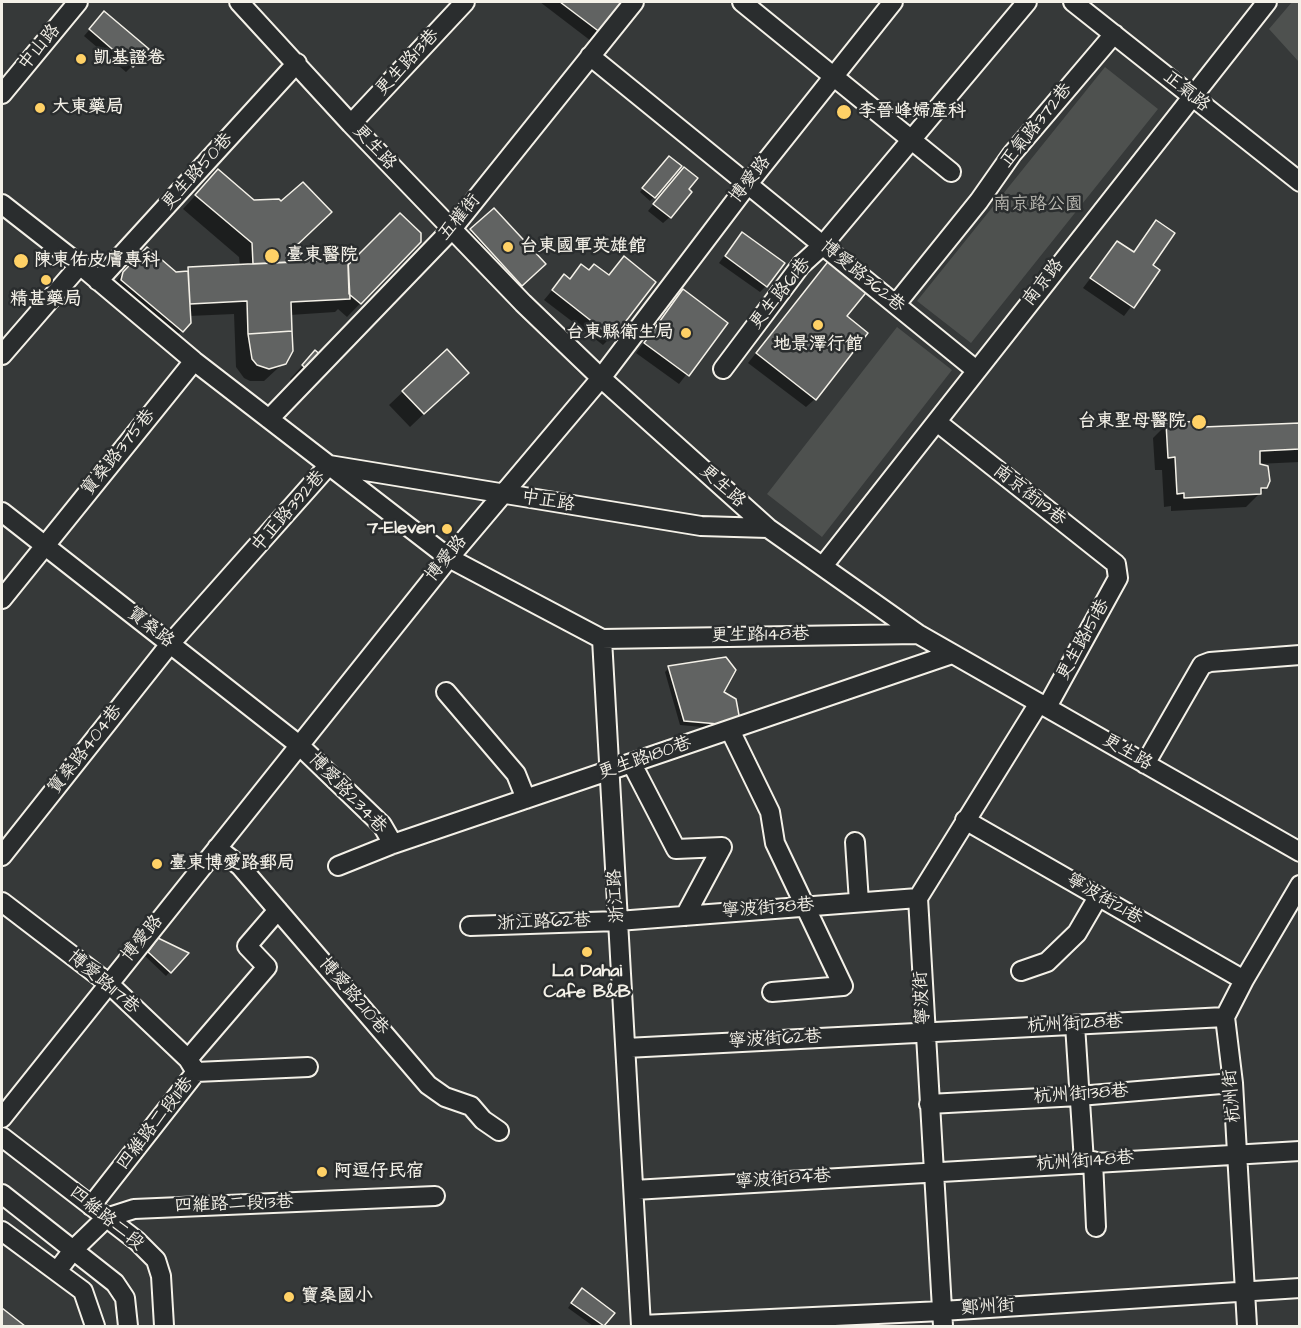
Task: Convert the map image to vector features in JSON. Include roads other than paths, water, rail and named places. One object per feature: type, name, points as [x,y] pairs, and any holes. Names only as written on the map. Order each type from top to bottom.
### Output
[{"type":"street","name":"中山路","points":[[2,94],[78,2]]},
{"type":"street","name":"更生路","points":[[239,2],[451,230],[601,378],[768,528],[918,634],[1299,852]]},
{"type":"street","name":"更生路13巷","points":[[351,124],[465,2]]},
{"type":"street","name":"五權街","points":[[269,419],[451,230],[634,2]]},
{"type":"street","points":[[742,2],[951,172]]},
{"type":"street","name":"博愛路","points":[[2,1118],[108,982],[448,558],[601,378],[748,184],[894,2]]},
{"type":"street","name":"更生路61巷","points":[[723,369],[801,265],[823,245],[913,141],[1027,2]]},
{"type":"street","name":"正氣路","points":[[1073,2],[1299,182]]},
{"type":"street","name":"南京路","points":[[823,566],[1190,96],[1267,2]]},
{"type":"street","name":"正氣路372巷","points":[[896,304],[979,201],[1012,154],[1114,34]]},
{"type":"street","name":"博愛路362巷","points":[[590,56],[976,370]]},
{"type":"street","name":"更生路50巷","points":[[98,281],[297,63]]},
{"type":"street","name":"中正路","points":[[2,204],[80,265],[195,361],[448,558]]},
{"type":"street","points":[[2,355],[80,265]]},
{"type":"street","name":"寶桑路375巷","points":[[2,599],[44,544],[195,361]]},
{"type":"street","name":"南京街119巷","points":[[937,422],[1116,564],[1118,572]]},
{"type":"street","name":"中正路","points":[[329,465],[701,526],[768,528]]},
{"type":"street","name":"中正路392巷","points":[[170,644],[248,559],[329,465]]},
{"type":"street","name":"寶桑路","points":[[2,512],[299,745]]},
{"type":"street","points":[[448,558],[602,639]]},
{"type":"street","name":"更生路151巷","points":[[1043,705],[1118,578],[1118,572]]},
{"type":"street","name":"更生路148巷","points":[[602,639],[918,634]]},
{"type":"street","name":"浙江路","points":[[602,639],[641,1326]]},
{"type":"street","name":"寶桑路404巷","points":[[2,856],[170,644]]},
{"type":"street","name":"更生路180巷","points":[[339,866],[393,844],[952,654]]},
{"type":"street","points":[[1145,764],[1202,665],[1210,662],[1299,656]]},
{"type":"street","points":[[446,692],[516,774],[526,799]]},
{"type":"street","points":[[918,898],[965,820],[1043,705]]},
{"type":"street","points":[[730,730],[770,812],[775,843],[843,986],[772,992]]},
{"type":"street","name":"博愛路234巷","points":[[299,745],[382,825],[393,844]]},
{"type":"street","points":[[632,764],[676,849],[722,847],[685,916]]},
{"type":"street","name":"寧波街21巷","points":[[965,820],[1244,980]]},
{"type":"street","points":[[855,842],[859,902]]},
{"type":"street","name":"博愛路210巷","points":[[217,848],[240,866],[428,1085],[445,1097],[471,1106],[483,1120],[499,1131]]},
{"type":"street","points":[[1225,1017],[1299,885]]},
{"type":"street","points":[[1021,971],[1047,962],[1077,933],[1098,897]]},
{"type":"street","name":"寧波街38巷","points":[[618,921],[918,898]]},
{"type":"street","name":"寧波街","points":[[918,898],[942,1318]]},
{"type":"street","name":"博愛路117巷","points":[[2,902],[108,982],[192,1066]]},
{"type":"street","points":[[192,1066],[267,967],[247,946],[278,910]]},
{"type":"street","name":"浙江路62巷","points":[[470,926],[618,921]]},
{"type":"street","name":"杭州街128巷","points":[[925,1032],[1225,1017]]},
{"type":"street","name":"杭州街","points":[[1225,1017],[1233,1083],[1247,1326]]},
{"type":"street","points":[[1075,1025],[1079,1096],[1096,1227]]},
{"type":"street","name":"寧波街62巷","points":[[626,1048],[925,1032]]},
{"type":"street","name":"四維路二段11巷","points":[[91,1206],[192,1066],[308,1067]]},
{"type":"street","name":"杭州街138巷","points":[[929,1104],[1079,1096],[1233,1083]]},
{"type":"street","name":"四維路二段","points":[[2,1137],[137,1241],[156,1260],[161,1276],[164,1326]]},
{"type":"street","name":"杭州街148巷","points":[[933,1171],[1237,1152],[1299,1151]]},
{"type":"street","name":"寧波街84巷","points":[[634,1190],[933,1171]]},
{"type":"street","points":[[2,1194],[115,1283],[125,1298],[128,1326]]},
{"type":"street","name":"四維路二段13巷","points":[[57,1271],[74,1249],[106,1218],[134,1209],[435,1196]]},
{"type":"street","points":[[2,1231],[83,1291],[95,1326]]},
{"type":"street","name":"鄭州街","points":[[641,1326],[942,1318],[1299,1288]]},
{"type":"place","name":"凱基證卷","points":[[81,59]]},
{"type":"place","name":"大東藥局","points":[[40,108]]},
{"type":"place","name":"李晉峰婦產科","points":[[844,112]]},
{"type":"place","name":"台東國軍英雄館","points":[[508,247]]},
{"type":"place","name":"臺東醫院","points":[[272,256]]},
{"type":"place","name":"陳東佑皮膚專科","points":[[21,261]]},
{"type":"place","name":"精甚藥局","points":[[46,280]]},
{"type":"place","name":"地景澤行館","points":[[818,325]]},
{"type":"place","name":"台東縣衛生局","points":[[686,333]]},
{"type":"place","name":"台東聖母醫院","points":[[1199,422]]},
{"type":"place","name":"7-Eleven","points":[[447,529]]},
{"type":"place","name":"臺東博愛路郵局","points":[[157,864]]},
{"type":"place","name":"La Dahai Cafe B&B","points":[[587,952]]},
{"type":"place","name":"阿逗仔民宿","points":[[322,1172]]},
{"type":"place","name":"寶桑國小","points":[[289,1297]]},
{"type":"park label","name":"南京路公園","points":[[1038,205]]}]
